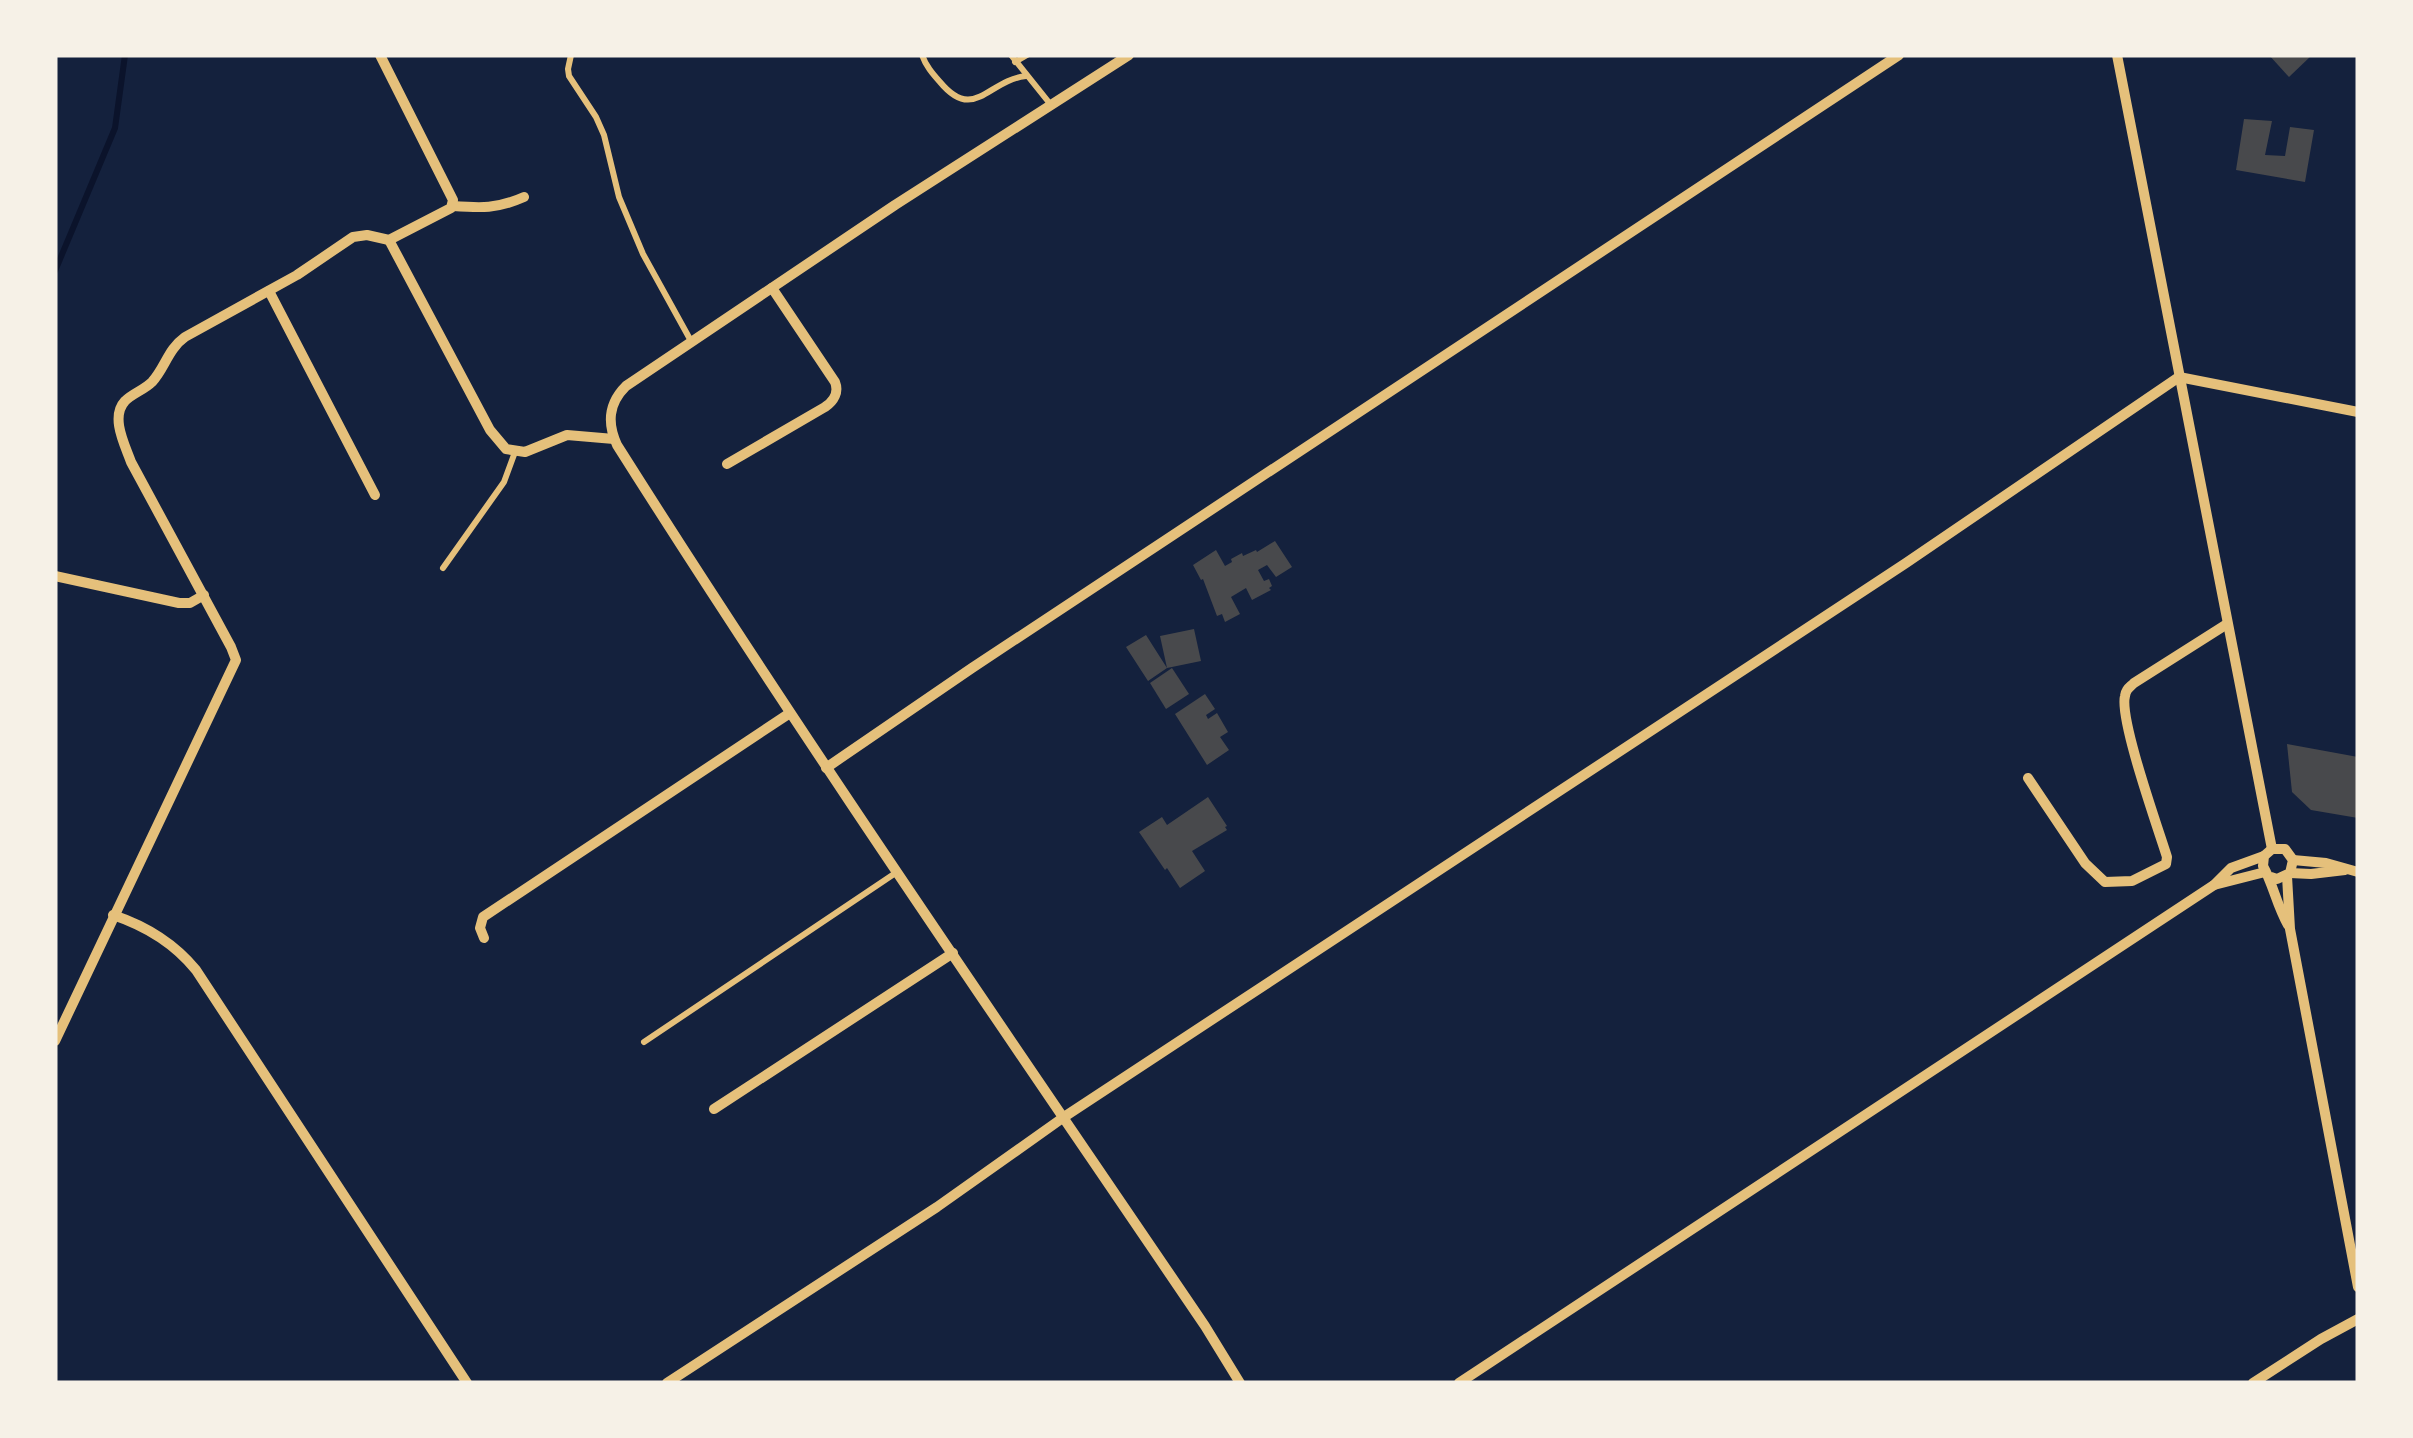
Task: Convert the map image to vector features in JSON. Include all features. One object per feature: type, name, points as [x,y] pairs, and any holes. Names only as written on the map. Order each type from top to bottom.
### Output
[{"type":"street","points":[[55,1041],[236,660],[132,462],[121,432],[120,410],[125,401],[154,381],[178,342],[297,275],[353,237],[367,235],[389,240],[452,206],[453,200],[380,55]]},
{"type":"street","points":[[1129,55],[895,205],[626,386],[616,397],[610,419],[614,439],[790,713],[1240,1383]]},
{"type":"street","points":[[826,768],[1899,55]]},
{"type":"street","points":[[2117,55],[2228,624],[2268,852],[2263,866],[2290,929]]},
{"type":"street","points":[[452,206],[486,209],[524,197]]},
{"type":"street","points":[[389,240],[490,430],[506,449],[533,450],[567,435],[614,439]]},
{"type":"street","points":[[727,464],[825,407],[836,393],[834,382],[772,288]]},
{"type":"street","points":[[269,290],[375,496]]},
{"type":"street","points":[[667,1383],[2179,378],[2358,412]]},
{"type":"street","points":[[55,576],[179,603],[190,603],[204,595]]},
{"type":"street","points":[[2028,778],[2085,864],[2105,882],[2132,882],[2166,864],[2126,725],[2126,692],[2228,624]]},
{"type":"street","points":[[484,938],[480,928],[483,918],[790,713]]},
{"type":"street","points":[[1459,1383],[2214,885],[2232,868],[2285,849],[2293,860],[2326,863],[2352,871]]},
{"type":"street","points":[[2293,860],[2288,875],[2290,929],[2358,1287]]},
{"type":"street","points":[[2214,885],[2268,874],[2277,879],[2352,871]]},
{"type":"street","points":[[114,915],[155,933],[184,955],[196,970],[467,1383]]},
{"type":"street","points":[[714,1110],[953,954]]},
{"type":"street","points":[[2253,1383],[2358,1319]]},
{"type":"lane","points":[[571,55],[569,76],[604,135],[619,196],[642,254],[691,342]]},
{"type":"lane","points":[[922,55],[926,67],[959,100],[1026,76]]},
{"type":"lane","points":[[1027,55],[1013,58],[1051,105]]},
{"type":"lane","points":[[443,568],[504,482],[516,452]]},
{"type":"lane","points":[[644,1042],[898,872]]},
{"type":"building","points":[[2269,55],[2312,55],[2289,77]]},
{"type":"building","points":[[2244,119],[2272,121],[2265,155],[2285,156],[2290,127],[2314,130],[2305,182],[2236,170]]},
{"type":"building","points":[[1275,541],[1292,567],[1276,577],[1267,565],[1258,570],[1264,581],[1269,579],[1271,590],[1252,600],[1246,588],[1231,597],[1240,614],[1225,622],[1222,614],[1217,616],[1203,579],[1193,565],[1216,550],[1225,566],[1242,553],[1243,556],[1257,552]]},
{"type":"building","points":[[1194,629],[1201,661],[1167,668],[1160,636]]},
{"type":"building","points":[[1146,635],[1167,668],[1148,681],[1126,647]]},
{"type":"building","points":[[1172,668],[1189,694],[1166,709],[1150,683]]},
{"type":"building","points":[[1205,694],[1215,709],[1206,715],[1208,719],[1217,713],[1228,732],[1220,737],[1229,750],[1207,765],[1175,714]]},
{"type":"building","points":[[2287,744],[2358,757],[2358,818],[2311,810],[2292,792]]},
{"type":"building","points":[[1208,797],[1227,830],[1192,851],[1205,871],[1180,888],[1139,832],[1162,817],[1167,825]]},
{"type":"waterway","points":[[55,271],[115,128],[125,55]]}]
